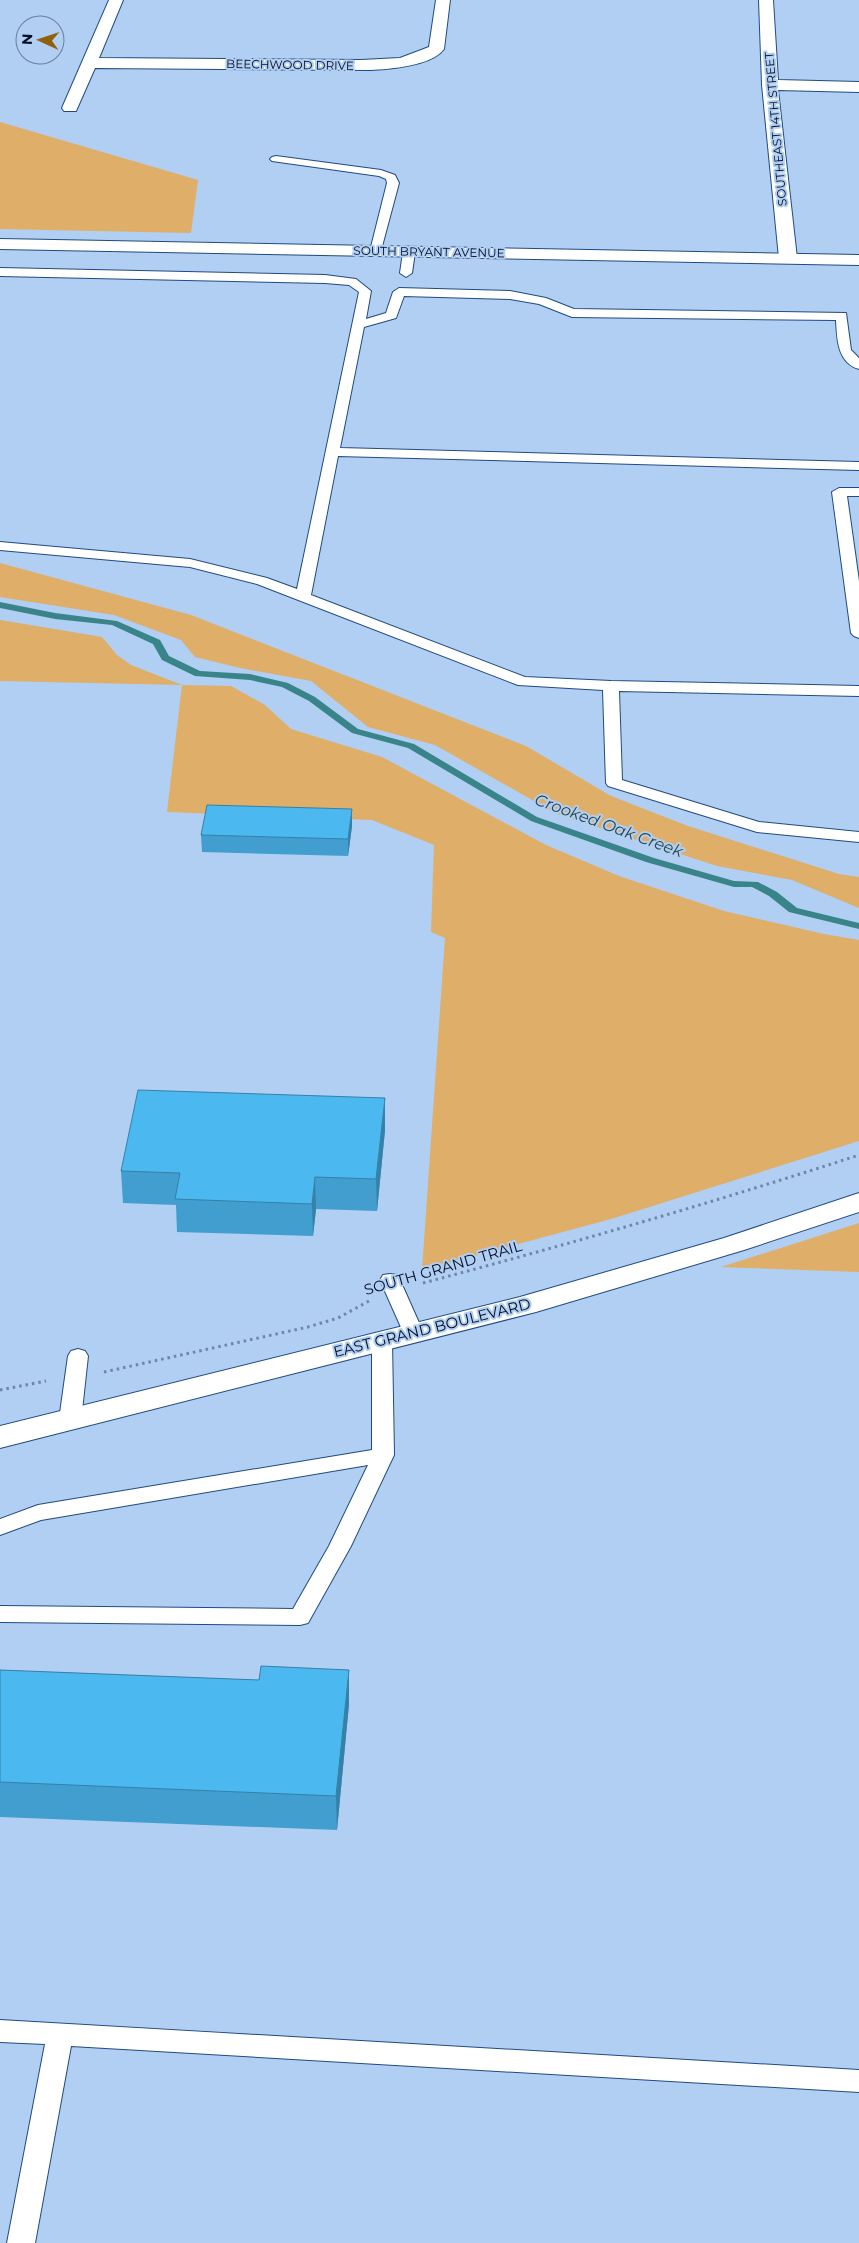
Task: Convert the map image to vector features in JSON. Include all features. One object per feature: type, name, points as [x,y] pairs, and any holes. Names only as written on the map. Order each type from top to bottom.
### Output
[{"type":"street","points":[[70,108],[91,63],[116,0]]},
{"type":"street","name":"BEECHWOOD DRIVE","points":[[91,63],[392,65],[409,62],[436,49],[443,0]]},
{"type":"street","name":"SOUTHEAST 14TH STREET","points":[[766,0],[770,85],[788,258]]},
{"type":"street","points":[[770,85],[859,86]]},
{"type":"street","name":"SOUTH BRYANT AVENUE","points":[[0,244],[859,260]]},
{"type":"street","name":"EAST GRAND BOULEVARD","points":[[0,1437],[414,1334],[526,1304],[734,1244],[859,1202]]},
{"type":"lane","points":[[276,159],[381,173],[391,177],[393,183],[376,251]]},
{"type":"lane","points":[[406,273],[409,252]]},
{"type":"lane","points":[[0,272],[325,278],[352,282],[365,291],[303,597]]},
{"type":"lane","points":[[358,324],[376,321],[392,315],[399,292],[510,295],[542,301],[572,313],[859,317]]},
{"type":"lane","points":[[842,316],[845,351],[859,365]]},
{"type":"lane","points":[[332,452],[859,466]]},
{"type":"lane","points":[[839,492],[859,482]]},
{"type":"lane","points":[[839,492],[859,492]]},
{"type":"lane","points":[[839,492],[859,634]]},
{"type":"lane","points":[[0,546],[190,563],[262,581],[523,682],[611,686],[859,691]]},
{"type":"lane","points":[[611,686],[614,783],[757,827],[859,837]]},
{"type":"lane","points":[[393,1286],[414,1334]]},
{"type":"lane","points":[[0,1614],[300,1616],[340,1546],[383,1455],[382,1342]]},
{"type":"lane","points":[[70,1420],[77,1366]]},
{"type":"lane","points":[[0,1527],[38,1513],[383,1455]]},
{"type":"lane","points":[[0,2031],[859,2081]]},
{"type":"lane","points":[[21,2243],[60,2035]]},
{"type":"path","name":"SOUTH GRAND TRAIL","points":[[0,1390],[77,1366],[168,1359],[330,1321],[393,1286],[431,1280],[546,1251],[732,1196],[859,1155]]},
{"type":"shaded area","points":[[0,122],[198,180],[191,233],[0,229]]},
{"type":"shaded area","points":[[0,563],[191,615],[526,746],[611,796],[688,826],[839,874],[859,877],[859,908],[792,880],[717,866],[557,814],[435,745],[368,727],[311,681],[240,668],[195,657],[181,640],[114,615],[0,597]]},
{"type":"shaded area","points":[[0,620],[102,637],[117,655],[131,665],[182,685],[0,681]]},
{"type":"shaded area","points":[[182,685],[231,686],[265,705],[291,729],[382,757],[546,845],[619,876],[724,911],[859,940],[859,1141],[611,1219],[422,1270],[445,938],[431,932],[434,845],[372,820],[167,812]]},
{"type":"shaded area","points":[[859,1223],[859,1272],[721,1267]]},
{"type":"building","points":[[207,805],[352,809],[348,839],[201,835]]},
{"type":"building","points":[[138,1090],[385,1098],[376,1179],[315,1177],[312,1204],[175,1199],[180,1173],[121,1171]]},
{"type":"building","points":[[261,1666],[349,1670],[336,1796],[0,1782],[0,1670],[259,1680]]},
{"type":"waterway","name":"Crooked Oak Creek","points":[[0,605],[55,616],[114,623],[157,642],[165,658],[198,674],[250,677],[285,685],[312,699],[355,731],[411,746],[534,819],[650,860],[734,884],[754,884],[773,894],[793,910],[859,926]]}]
